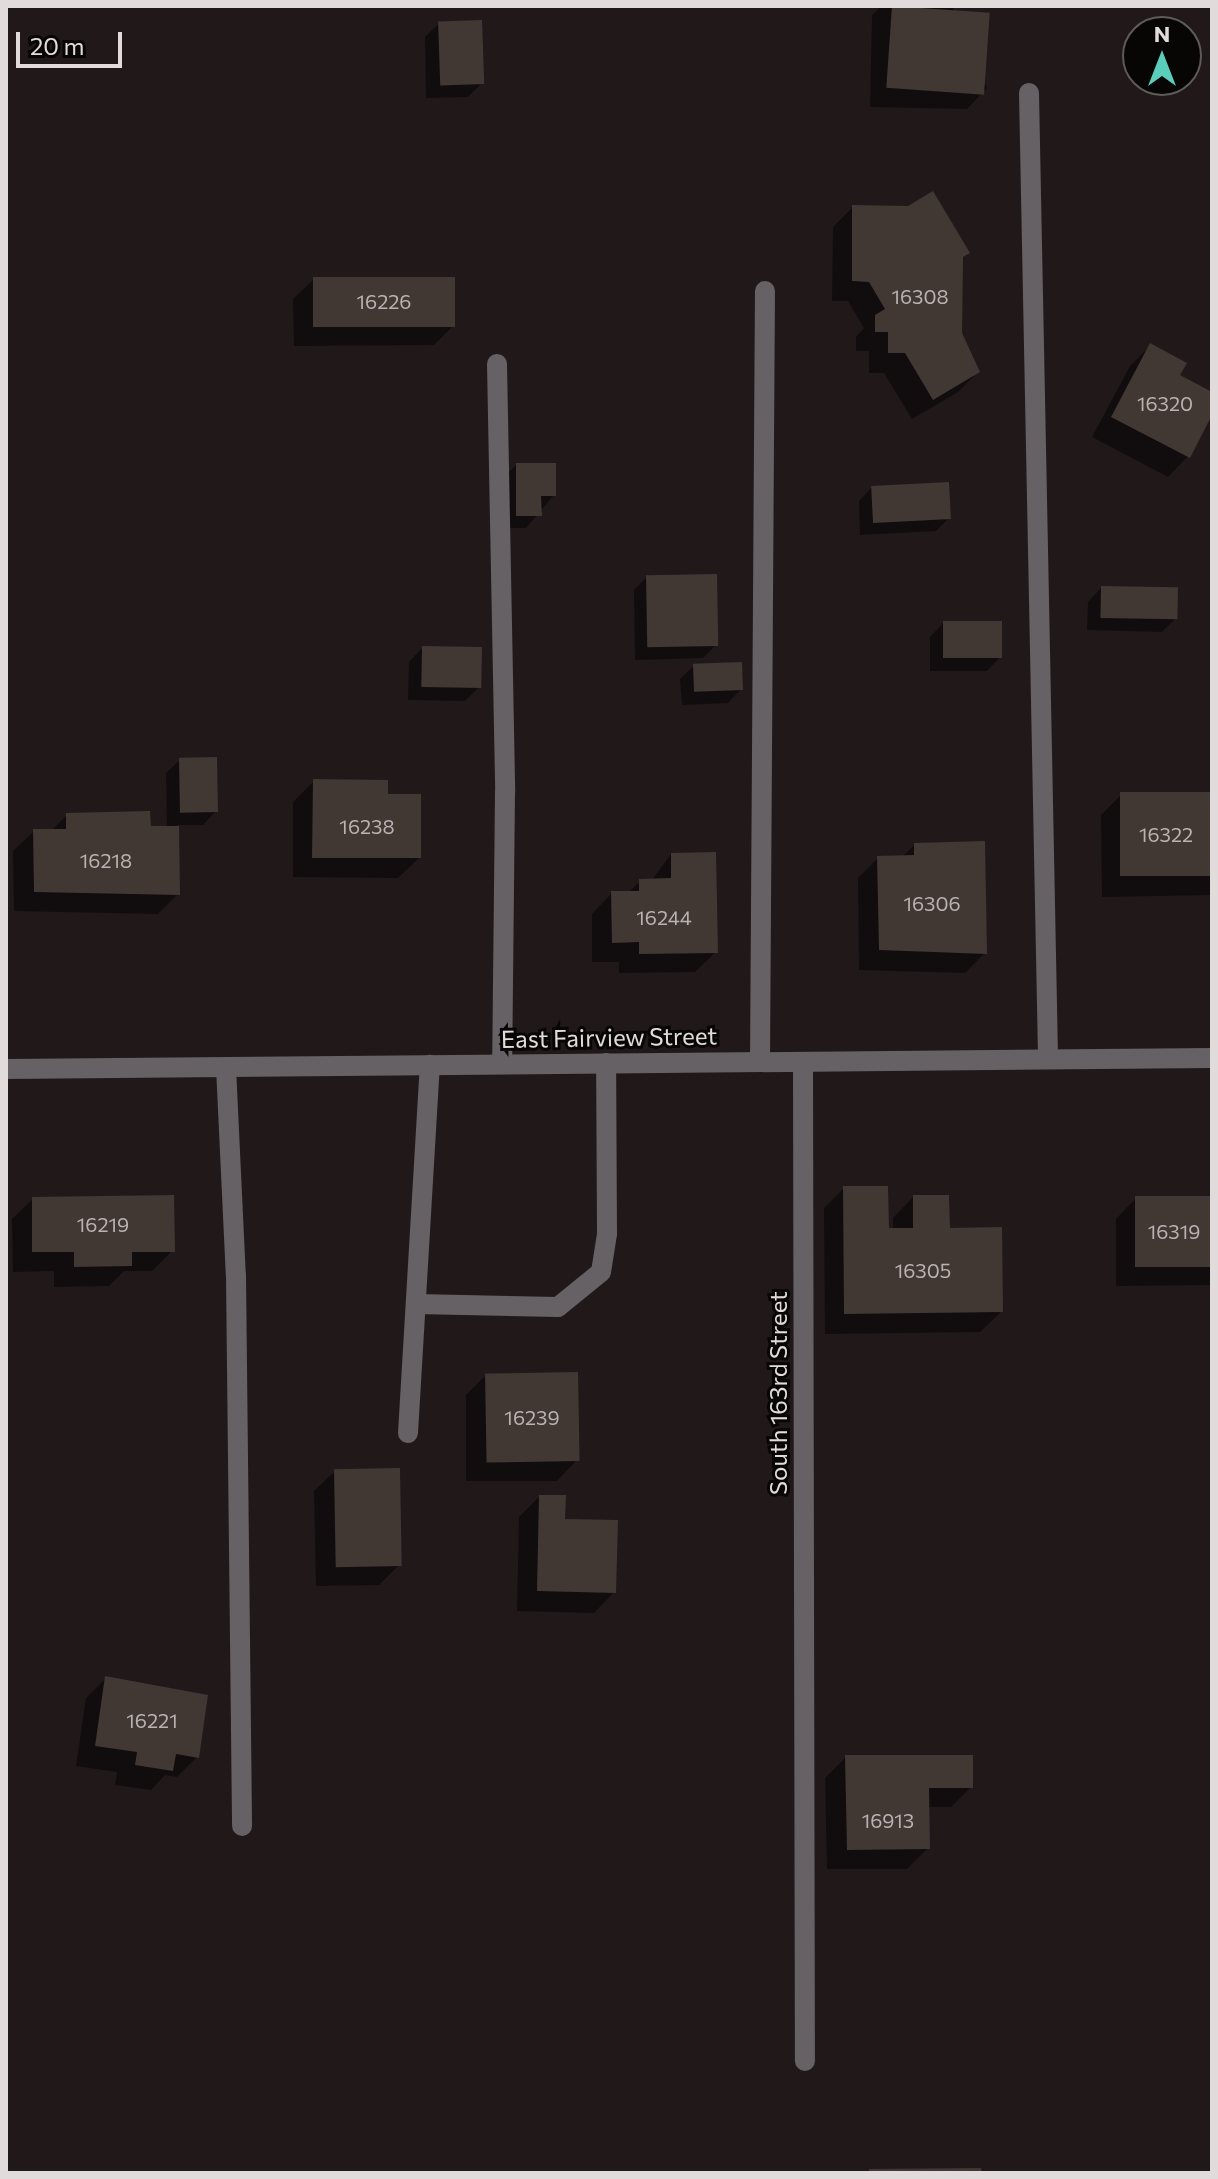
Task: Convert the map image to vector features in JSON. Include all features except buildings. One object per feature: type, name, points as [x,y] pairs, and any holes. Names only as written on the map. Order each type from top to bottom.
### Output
[{"type":"street","points":[[1029,93],[1048,1059]]},
{"type":"street","points":[[760,1062],[765,291]]},
{"type":"street","points":[[497,364],[505,792],[502,1064]]},
{"type":"street","name":"East Fairview Street","points":[[6,1069],[1212,1058]]},
{"type":"street","name":"South 163rd Street","points":[[803,1062],[805,2061]]},
{"type":"street","points":[[416,1304],[558,1307],[601,1272],[607,1233],[606,1063]]},
{"type":"street","points":[[408,1433],[430,1065]]},
{"type":"street","points":[[226,1067],[236,1276],[242,1826]]}]
